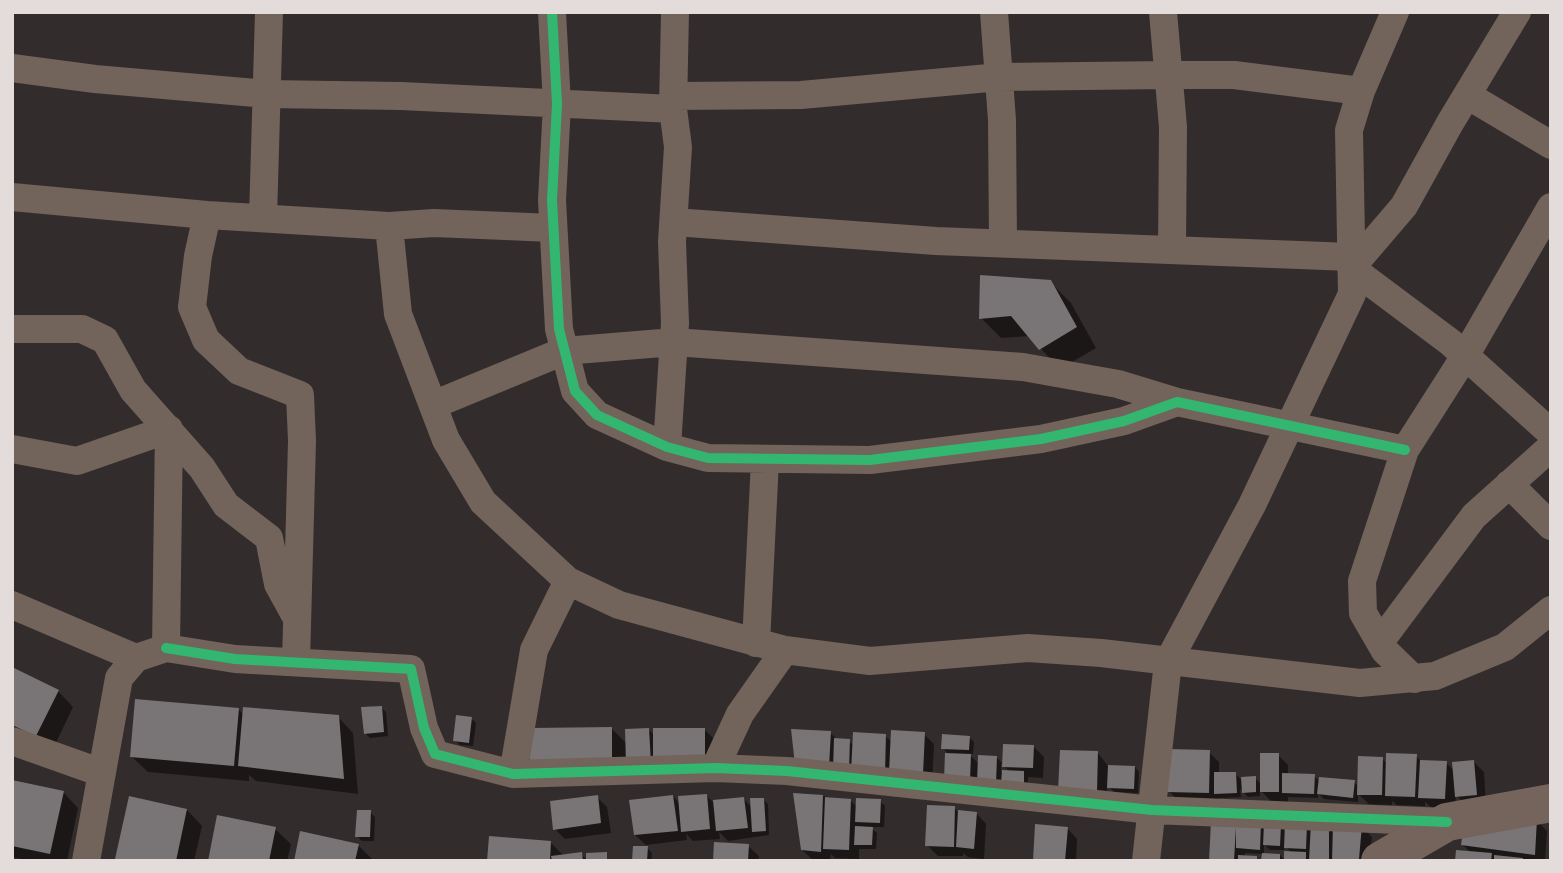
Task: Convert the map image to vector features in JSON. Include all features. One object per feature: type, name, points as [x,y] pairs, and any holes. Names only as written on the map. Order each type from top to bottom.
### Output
[{"type":"street","points":[[263,218],[269,12]]},
{"type":"street","points":[[552,12],[556,104],[553,228],[559,329],[575,391],[597,415],[667,446],[708,457],[870,460],[1041,439],[1124,421],[1177,402]]},
{"type":"street","points":[[667,446],[674,342],[674,222],[678,147],[673,103],[675,12]]},
{"type":"street","points":[[995,12],[1000,77],[1003,243]]},
{"type":"street","points":[[1163,12],[1173,127],[1172,250]]},
{"type":"street","points":[[1146,861],[1168,662],[1246,516],[1352,294],[1349,130],[1361,91],[1395,12]]},
{"type":"street","points":[[1351,262],[1404,206],[1517,12]]},
{"type":"street","points":[[12,68],[94,79],[267,94],[556,104],[673,103],[801,95],[1000,77],[1234,75],[1361,91]]},
{"type":"street","points":[[1467,95],[1551,145]]},
{"type":"street","points":[[12,197],[208,215],[389,226],[434,223],[553,228]]},
{"type":"street","points":[[1414,679],[1380,642],[1363,614],[1362,581],[1405,450],[1465,356],[1551,207]]},
{"type":"street","points":[[208,215],[198,256],[192,307],[206,340],[239,371],[300,395],[302,466],[296,662]]},
{"type":"street","points":[[674,222],[1351,262],[1465,356],[1551,433]]},
{"type":"street","points":[[389,226],[398,314],[446,440],[483,502],[568,581],[619,605],[785,650],[870,661],[1028,648],[1360,683],[1435,676],[1505,647],[1551,610]]},
{"type":"street","points":[[12,329],[82,329],[105,340],[133,390],[202,468],[226,505],[269,538],[278,584],[296,617]]},
{"type":"street","points":[[433,405],[565,351],[674,342],[1023,367],[1118,384],[1177,402],[1405,450]]},
{"type":"street","points":[[12,449],[77,461],[169,429]]},
{"type":"street","points":[[166,648],[169,429]]},
{"type":"street","points":[[1380,642],[1474,516],[1551,447]]},
{"type":"street","points":[[756,643],[765,460]]},
{"type":"street","points":[[1509,484],[1551,526]]},
{"type":"street","points":[[513,774],[534,650],[568,581]]},
{"type":"street","points":[[12,605],[136,658]]},
{"type":"street","points":[[86,861],[119,678],[136,658],[166,648],[235,659],[411,669],[424,728],[435,754],[513,774],[715,768],[787,771],[1152,810],[1447,822],[1551,803]]},
{"type":"street","points":[[715,768],[740,714],[785,650]]},
{"type":"street","points":[[12,741],[102,773]]},
{"type":"street","points":[[1380,861],[1447,822]]},
{"type":"building","points":[[980,275],[1051,280],[1077,327],[1039,350],[1011,316],[979,319]]},
{"type":"building","points":[[12,667],[59,690],[36,736],[12,725]]},
{"type":"building","points":[[135,699],[239,708],[234,766],[130,757]]},
{"type":"building","points":[[382,706],[384,732],[364,734],[361,707]]},
{"type":"building","points":[[243,707],[339,715],[344,779],[238,766]]},
{"type":"building","points":[[456,715],[472,717],[469,743],[453,741]]},
{"type":"building","points":[[612,727],[612,764],[530,765],[530,728]]},
{"type":"building","points":[[649,728],[651,764],[626,765],[625,729]]},
{"type":"building","points":[[653,728],[705,728],[705,764],[653,764]]},
{"type":"building","points":[[791,729],[831,731],[829,767],[795,765]]},
{"type":"building","points":[[891,730],[925,732],[923,774],[889,772]]},
{"type":"building","points":[[853,732],[886,734],[885,774],[851,772]]},
{"type":"building","points":[[942,734],[970,736],[969,750],[941,749]]},
{"type":"building","points":[[834,738],[850,739],[849,770],[833,770]]},
{"type":"building","points":[[1003,744],[1034,745],[1033,768],[1002,767]]},
{"type":"building","points":[[1168,749],[1210,750],[1209,793],[1167,792]]},
{"type":"building","points":[[1060,750],[1098,751],[1097,792],[1058,791]]},
{"type":"building","points":[[945,753],[971,754],[970,781],[944,780]]},
{"type":"building","points":[[1260,753],[1279,753],[1279,792],[1260,792]]},
{"type":"building","points":[[1386,753],[1417,754],[1415,797],[1385,796]]},
{"type":"building","points":[[978,755],[997,756],[996,784],[977,783]]},
{"type":"building","points":[[1358,756],[1383,757],[1382,795],[1357,795]]},
{"type":"building","points":[[1420,760],[1447,761],[1445,799],[1418,798]]},
{"type":"building","points":[[1474,760],[1477,795],[1455,797],[1452,762]]},
{"type":"building","points":[[1108,765],[1135,766],[1134,789],[1107,788]]},
{"type":"building","points":[[1002,770],[1024,771],[1024,785],[1001,784]]},
{"type":"building","points":[[1214,772],[1236,772],[1237,793],[1214,794]]},
{"type":"building","points":[[1282,773],[1315,774],[1314,794],[1282,793]]},
{"type":"building","points":[[1256,776],[1256,792],[1242,793],[1241,777]]},
{"type":"building","points":[[1319,777],[1355,780],[1353,798],[1317,794]]},
{"type":"building","points":[[12,780],[64,791],[50,854],[12,846]]},
{"type":"building","points":[[793,793],[823,795],[821,852],[801,850]]},
{"type":"building","points":[[707,794],[710,829],[681,832],[678,796]]},
{"type":"building","points":[[598,795],[601,823],[553,830],[550,801]]},
{"type":"building","points":[[673,795],[678,831],[634,835],[629,800]]},
{"type":"building","points":[[129,796],[187,809],[176,861],[115,859]]},
{"type":"building","points":[[744,797],[748,828],[716,831],[713,800]]},
{"type":"building","points":[[825,797],[851,799],[849,850],[823,849]]},
{"type":"building","points":[[750,798],[764,798],[766,831],[752,832]]},
{"type":"building","points":[[856,798],[881,799],[880,823],[855,822]]},
{"type":"building","points":[[927,805],[955,806],[954,847],[925,846]]},
{"type":"building","points":[[357,810],[371,810],[370,837],[355,837]]},
{"type":"building","points":[[958,810],[977,812],[974,849],[956,847]]},
{"type":"building","points":[[217,815],[276,827],[269,861],[208,861]]},
{"type":"building","points":[[1537,819],[1535,855],[1461,845],[1462,838]]},
{"type":"building","points":[[1211,821],[1261,823],[1260,850],[1236,848],[1236,827],[1234,861],[1209,861]]},
{"type":"building","points":[[1311,822],[1329,823],[1329,861],[1309,861]]},
{"type":"building","points":[[1285,823],[1307,824],[1306,849],[1284,848]]},
{"type":"building","points":[[1035,824],[1068,827],[1065,861],[1033,861]]},
{"type":"building","points":[[1264,824],[1281,825],[1280,846],[1263,845]]},
{"type":"building","points":[[1333,824],[1362,825],[1359,859],[1332,861]]},
{"type":"building","points":[[855,826],[873,827],[872,845],[854,845]]},
{"type":"building","points":[[300,831],[359,844],[355,861],[294,861]]},
{"type":"building","points":[[489,836],[551,841],[550,861],[487,861]]},
{"type":"building","points":[[714,842],[749,844],[748,861],[713,861]]},
{"type":"building","points":[[633,846],[648,846],[647,861],[632,861]]},
{"type":"building","points":[[1456,850],[1492,853],[1491,861],[1455,861]]},
{"type":"building","points":[[1284,851],[1306,852],[1306,861],[1284,861]]},
{"type":"building","points":[[582,852],[583,861],[552,861],[551,856]]},
{"type":"building","points":[[607,852],[607,861],[586,861],[586,853]]},
{"type":"building","points":[[1262,853],[1280,854],[1280,861],[1261,861]]},
{"type":"building","points":[[1238,855],[1257,856],[1257,861],[1238,861]]},
{"type":"building","points":[[1494,855],[1523,858],[1523,861],[1494,861]]},
{"type":"cycle path","points":[[552,12],[557,104],[552,200],[559,329],[575,391],[597,415],[667,447],[708,458],[870,460],[1041,439],[1124,421],[1177,402],[1405,450]]},
{"type":"cycle path","points":[[166,648],[235,659],[411,669],[424,728],[435,754],[513,774],[715,768],[787,771],[1152,810],[1447,822]]}]
